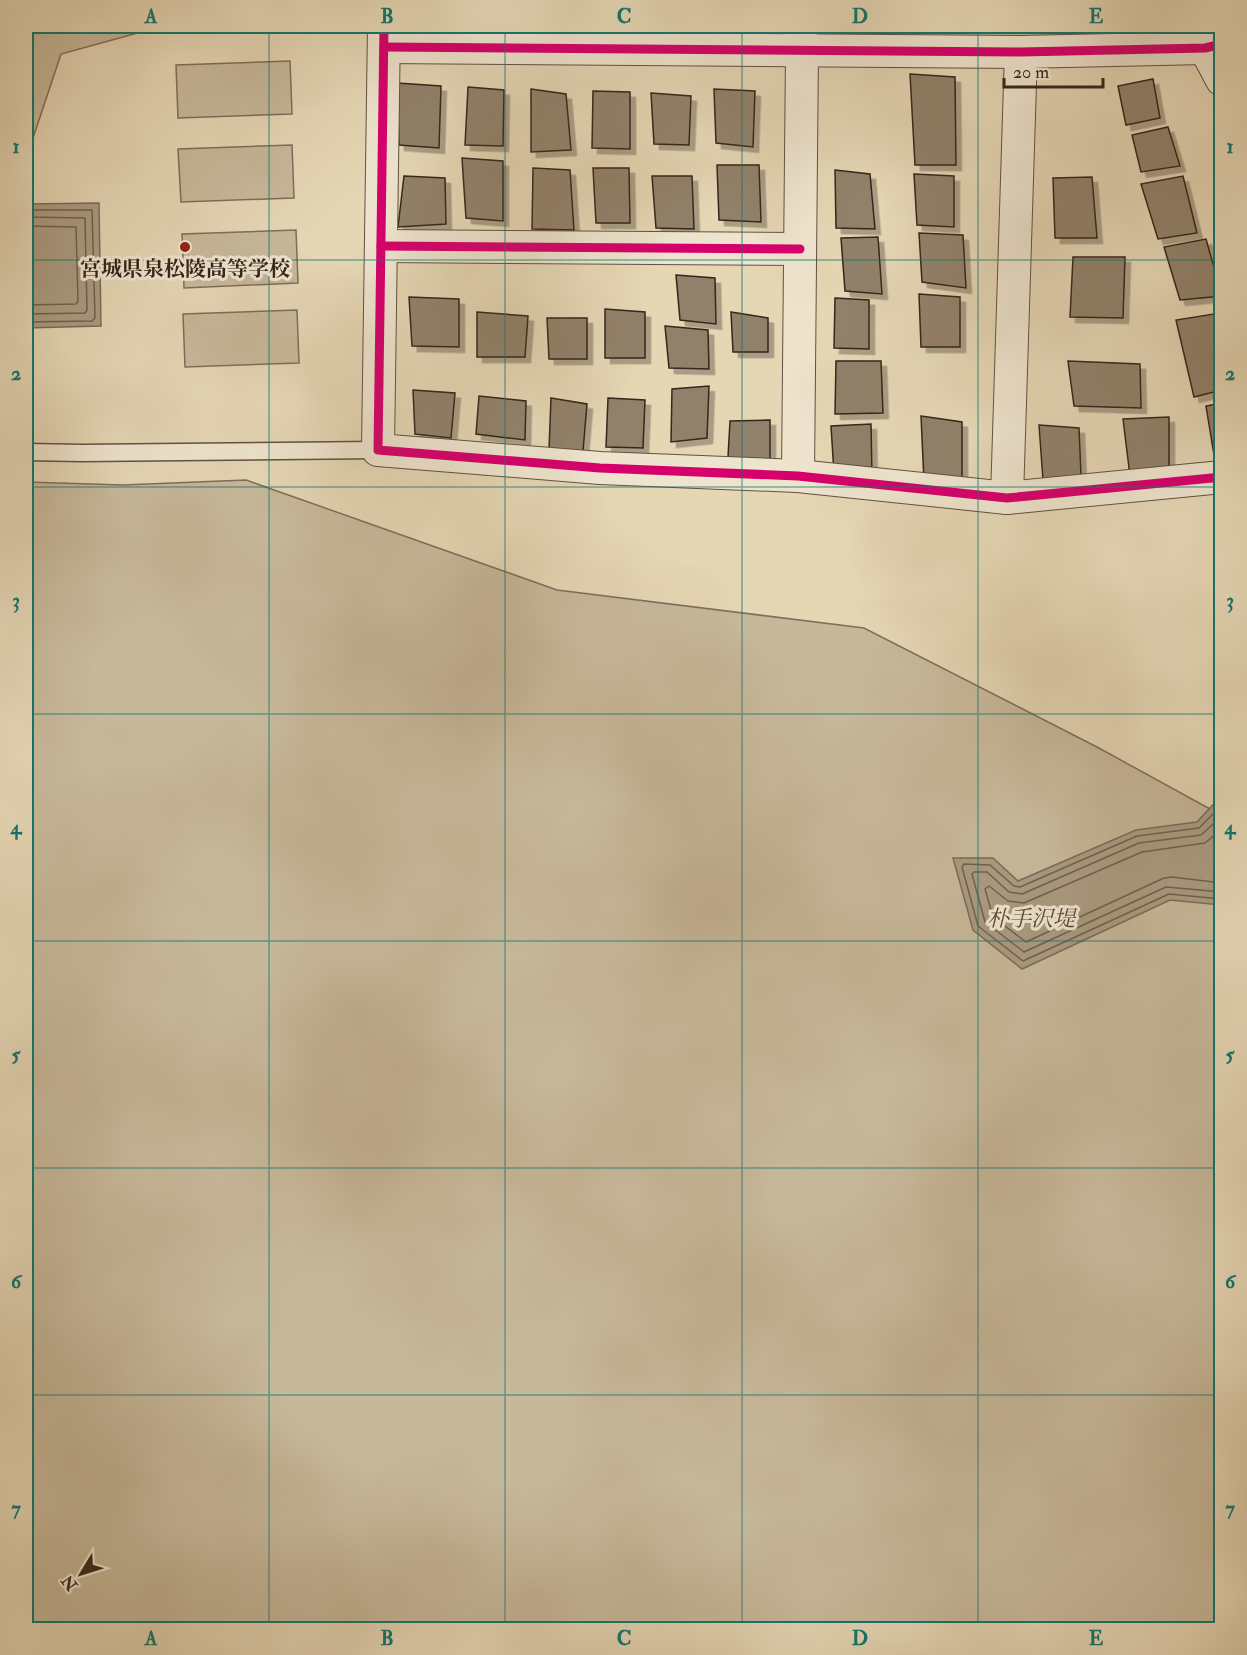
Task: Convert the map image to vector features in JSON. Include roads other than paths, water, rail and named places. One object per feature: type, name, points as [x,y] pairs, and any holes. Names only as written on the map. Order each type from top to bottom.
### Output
[{"type":"street","points":[[1221,80],[1213,46],[1021,52],[801,38],[384,36],[378,450],[600,468],[798,476],[1007,498],[1221,477]]},
{"type":"street","points":[[798,476],[801,38]]},
{"type":"street","points":[[1007,498],[1021,52]]},
{"type":"street","points":[[381,246],[800,249]]},
{"type":"lane","points":[[26,452],[378,450]]},
{"type":"water","points":[[99,203],[101,326],[26,328],[26,204]]},
{"type":"water","name":"朴手沢堤","points":[[1221,796],[1221,905],[1170,900],[1022,969],[973,930],[953,858],[993,858],[1018,881],[1136,830],[1197,822]]},
{"type":"place","name":"宮城県泉松陵高等学校","points":[[185,247]]}]
